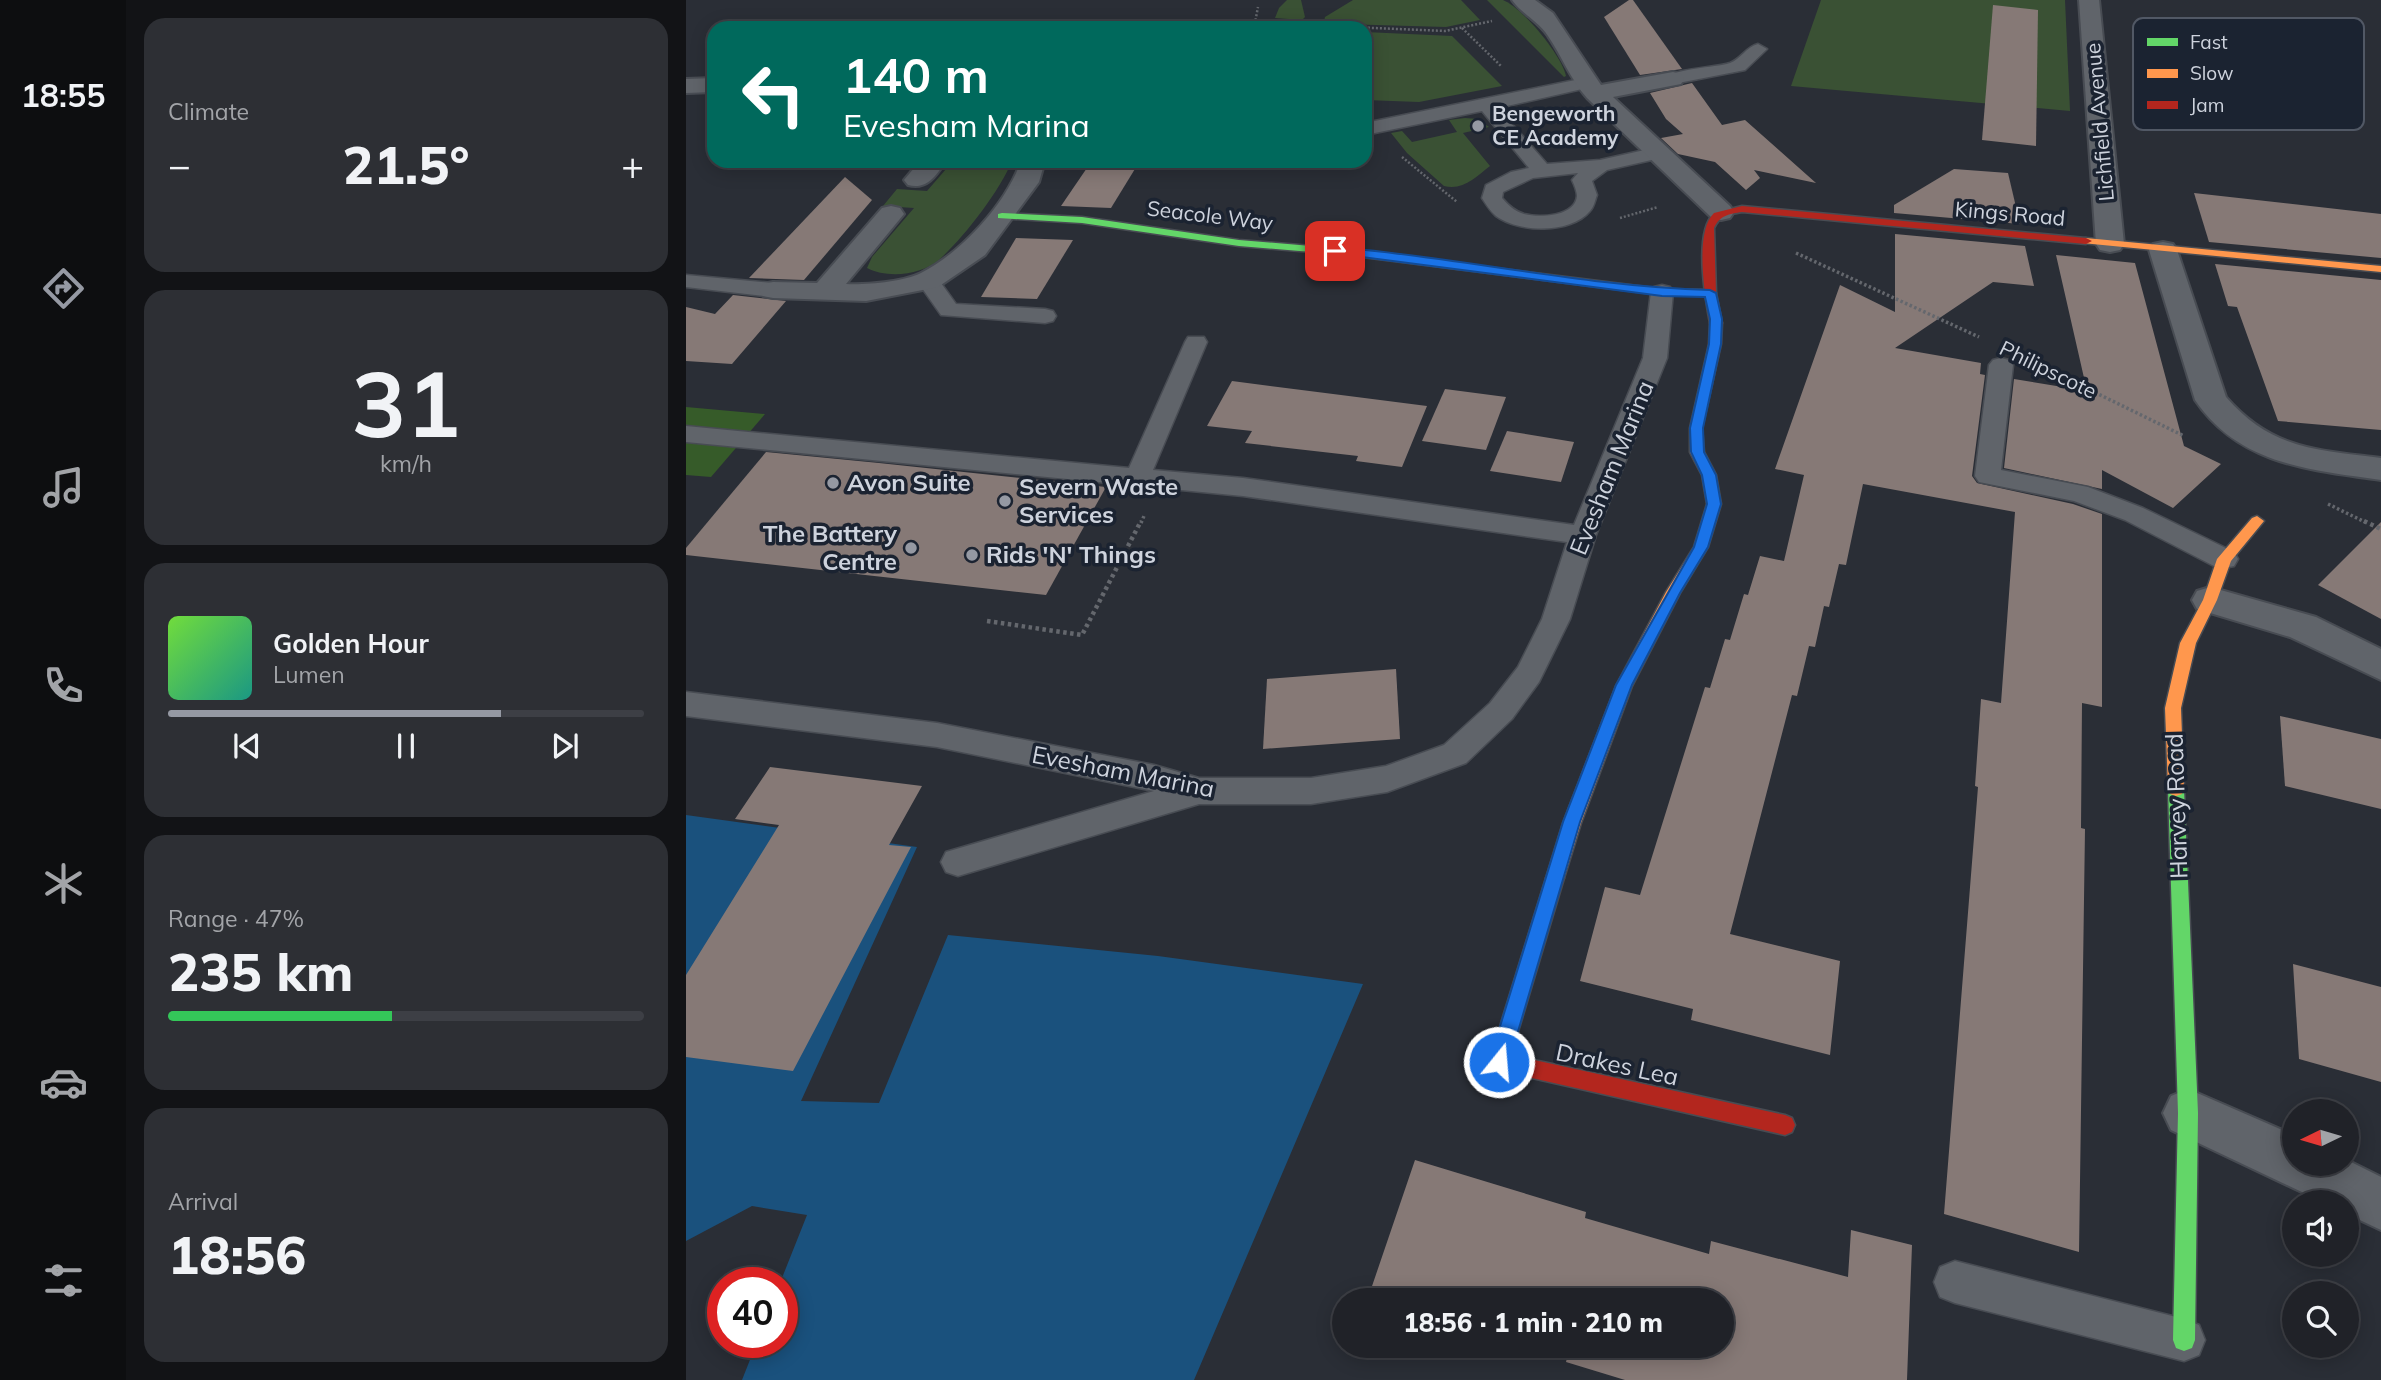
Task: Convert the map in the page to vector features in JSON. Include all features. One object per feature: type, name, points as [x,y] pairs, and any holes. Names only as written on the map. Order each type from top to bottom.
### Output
[{"type":"street","points":[[1522,0],[1545,18],[1559,36],[1590,88],[1721,212],[1712,218],[1709,228],[1710,293],[1662,292]]},
{"type":"street","name":"Lichfield Avenue","points":[[2089,0],[2110,244]]},
{"type":"street","points":[[1590,88],[1674,79]]},
{"type":"street","points":[[686,86],[707,85]]},
{"type":"street","points":[[773,290],[866,293],[928,281],[975,249],[1026,182],[1031,168]]},
{"type":"street","name":"Kings Road","points":[[1721,212],[1742,209],[2381,270]]},
{"type":"street","points":[[823,293],[891,214]]},
{"type":"street","name":"Seacole Way","points":[[1002,216],[1082,220],[1239,243],[1383,255],[1662,292]]},
{"type":"street","points":[[2163,250],[2211,400],[2222,415],[2267,443],[2300,457],[2381,469]]},
{"type":"street","name":"Drakes Lea","points":[[1710,293],[1716,319],[1715,344],[1696,428],[1698,452],[1709,475],[1714,504],[1701,547],[1673,592],[1624,685],[1572,822],[1499,1062],[1785,1125]]},
{"type":"street","name":"Harvey Road","points":[[2184,1340],[2188,1113],[2174,708],[2188,643],[2210,600],[2224,559],[2257,521]]},
{"type":"street","points":[[2210,600],[2303,627],[2381,666]]},
{"type":"street","points":[[2188,1113],[2282,1156]]},
{"type":"street","points":[[2325,1176],[2381,1204]]},
{"type":"lane","points":[[1674,79],[1739,66],[1758,49]]},
{"type":"lane","points":[[1372,128],[1531,95],[1590,88]]},
{"type":"lane","points":[[1486,105],[1542,171]]},
{"type":"lane","points":[[1600,166],[1581,180],[1589,191],[1589,199],[1584,206],[1561,220],[1546,222],[1515,219],[1495,205],[1493,189],[1504,181],[1542,171],[1600,166],[1658,153]]},
{"type":"lane","points":[[686,281],[773,290]]},
{"type":"lane","points":[[928,281],[949,310],[1045,316]]},
{"type":"lane","name":"Evesham Marina","points":[[686,704],[937,735],[1154,778],[1199,791],[1311,791],[1387,779],[1455,754],[1501,711],[1529,674],[1556,619],[1583,535],[1655,358],[1662,292]]},
{"type":"lane","points":[[1138,476],[1196,342]]},
{"type":"lane","points":[[2001,365],[1988,476],[2079,493],[2134,514],[2224,559]]},
{"type":"lane","points":[[686,434],[1243,487],[1583,535]]},
{"type":"lane","points":[[958,862],[1199,791]]},
{"type":"lane","points":[[1955,1282],[2184,1340]]},
{"type":"path","points":[[1256,21],[1258,7]]},
{"type":"path","points":[[1372,28],[1445,31],[1493,21]]},
{"type":"path","points":[[1461,28],[1531,95]]},
{"type":"path","name":"Philipscote","points":[[1786,248],[1985,339]]},
{"type":"path","name":"Philipscote","points":[[2033,363],[2195,441]]},
{"type":"path","points":[[2319,500],[2381,529]]},
{"type":"path","points":[[987,621],[1082,635],[1144,515]]},
{"type":"green space","points":[[1287,0],[1301,0],[1305,17],[1302,20],[1275,18],[1279,8]]},
{"type":"green space","points":[[1353,0],[1461,0],[1480,20],[1446,27],[1372,25],[1372,21],[1324,21],[1325,17]]},
{"type":"green space","points":[[1487,0],[1503,0],[1521,12],[1550,45],[1566,76],[1564,77]]},
{"type":"green space","points":[[1821,0],[2065,0],[2070,111],[1791,86]]},
{"type":"green space","points":[[1372,32],[1452,36],[1502,86],[1419,102],[1372,100]]},
{"type":"green space","points":[[1478,119],[1489,127],[1463,133],[1490,166],[1469,182],[1457,187],[1444,186],[1407,153],[1391,133],[1402,131],[1412,142],[1457,132],[1449,120]]},
{"type":"green space","points":[[947,168],[1008,168],[980,213],[960,238],[933,264],[905,274],[885,273],[867,268],[872,257],[914,208],[883,206],[897,189],[927,191]]},
{"type":"green space","points":[[686,407],[765,414],[711,477],[686,475]]},
{"type":"water","points":[[686,815],[917,847],[801,1101],[879,1103],[948,935],[1158,956],[1363,984],[1194,1380],[742,1380],[751,1358],[798,1358],[798,1267],[786,1267],[807,1215],[752,1206],[686,1241]]},
{"type":"building","points":[[1633,0],[1682,69],[1640,75],[1604,17]]},
{"type":"building","points":[[1993,5],[2038,10],[2036,146],[1982,140]]},
{"type":"building","points":[[1692,83],[1722,125],[1745,120],[1816,183],[1754,170],[1760,178],[1746,190],[1715,162],[1678,154],[1661,138],[1683,134],[1666,119],[1650,93]]},
{"type":"building","points":[[1087,168],[1136,168],[1111,208],[1061,206]]},
{"type":"building","points":[[1954,169],[2008,173],[2020,224],[1894,213],[1894,205]]},
{"type":"building","points":[[845,177],[872,200],[804,280],[749,278]]},
{"type":"building","points":[[2194,193],[2381,214],[2381,258],[2209,242]]},
{"type":"building","points":[[1895,234],[2025,246],[2034,286],[1993,282],[1895,348],[1981,363],[1980,374],[1985,375],[1972,476],[1977,483],[2073,504],[2102,514],[2102,707],[2082,703],[2081,828],[2085,829],[2079,1252],[1944,1214],[1978,787],[1975,786],[1981,699],[2001,703],[2015,512],[1863,484],[1846,565],[1839,564],[1829,607],[1824,606],[1815,647],[1809,646],[1797,696],[1792,695],[1730,934],[1840,961],[1830,1055],[1691,1020],[1693,1009],[1580,981],[1605,887],[1640,895],[1705,687],[1710,688],[1725,639],[1730,640],[1744,594],[1748,595],[1760,556],[1784,561],[1804,475],[1775,469],[1840,285],[1895,312]]},
{"type":"building","points":[[1016,238],[1073,240],[1037,299],[981,297]]},
{"type":"building","points":[[2056,255],[2135,263],[2184,446],[2221,464],[2173,508],[2102,470],[2102,489],[2004,468],[2014,379],[2087,391]]},
{"type":"building","points":[[2215,264],[2381,280],[2381,430],[2278,421],[2237,307],[2228,306]]},
{"type":"building","points":[[733,295],[786,301],[732,364],[686,361],[686,307],[715,314]]},
{"type":"building","points":[[1232,381],[1427,406],[1402,467],[1356,461],[1358,456],[1245,443],[1252,431],[1207,426]]},
{"type":"building","points":[[1445,389],[1506,397],[1486,450],[1422,441]]},
{"type":"building","points":[[1507,431],[1574,442],[1561,482],[1490,471]]},
{"type":"building","points":[[766,452],[1106,487],[1046,595],[686,555],[686,548]]},
{"type":"building","points":[[2381,522],[2381,619],[2318,585]]},
{"type":"building","points":[[1396,669],[1400,739],[1263,749],[1267,679]]},
{"type":"building","points":[[2280,716],[2381,739],[2381,809],[2285,786]]},
{"type":"building","points":[[770,767],[922,786],[889,845],[911,847],[793,1071],[686,1057],[686,975],[779,825],[735,819]]},
{"type":"building","points":[[2293,964],[2381,987],[2381,1082],[2299,1059]]},
{"type":"building","points":[[1415,1160],[1586,1212],[1585,1218],[1709,1254],[1711,1241],[1848,1277],[1851,1230],[1912,1245],[1907,1380],[1625,1380],[1566,1362],[1567,1358],[1734,1358],[1734,1288],[1371,1288]]},
{"type":"traffic: fast","points":[[1002,216],[1082,220],[1239,243],[1335,251]]},
{"type":"traffic: fast","points":[[2176,789],[2188,1113],[2184,1340]]},
{"type":"traffic: slow","points":[[2086,241],[2381,269]]},
{"type":"traffic: slow","points":[[1335,251],[1662,292],[1710,293]]},
{"type":"traffic: slow","points":[[1555,878],[1572,823],[1624,686],[1673,592],[1701,547],[1714,504],[1709,475],[1697,452],[1696,428],[1715,344],[1716,323]]},
{"type":"traffic: slow","points":[[2176,789],[2173,708],[2188,643],[2210,600],[2224,559],[2257,521]]},
{"type":"traffic: jam","points":[[1716,323],[1710,293],[1709,228],[1714,218],[1726,211],[1742,209],[2086,241]]},
{"type":"traffic: jam","points":[[1555,878],[1499,1062],[1785,1125]]},
{"type":"place","name":"Bengeworth CE Academy","points":[[1478,126]]},
{"type":"place","name":"Avon Suite","points":[[833,483]]},
{"type":"place","name":"Severn Waste Services","points":[[1005,501]]},
{"type":"place","name":"The Battery Centre","points":[[911,548]]},
{"type":"place","name":"Rids 'N' Things","points":[[972,555]]},
{"type":"route","points":[[1335,251],[1662,292],[1710,293],[1716,319],[1715,344],[1696,428],[1698,452],[1709,475],[1714,504],[1701,547],[1673,592],[1624,685],[1572,822],[1499,1062]]}]
